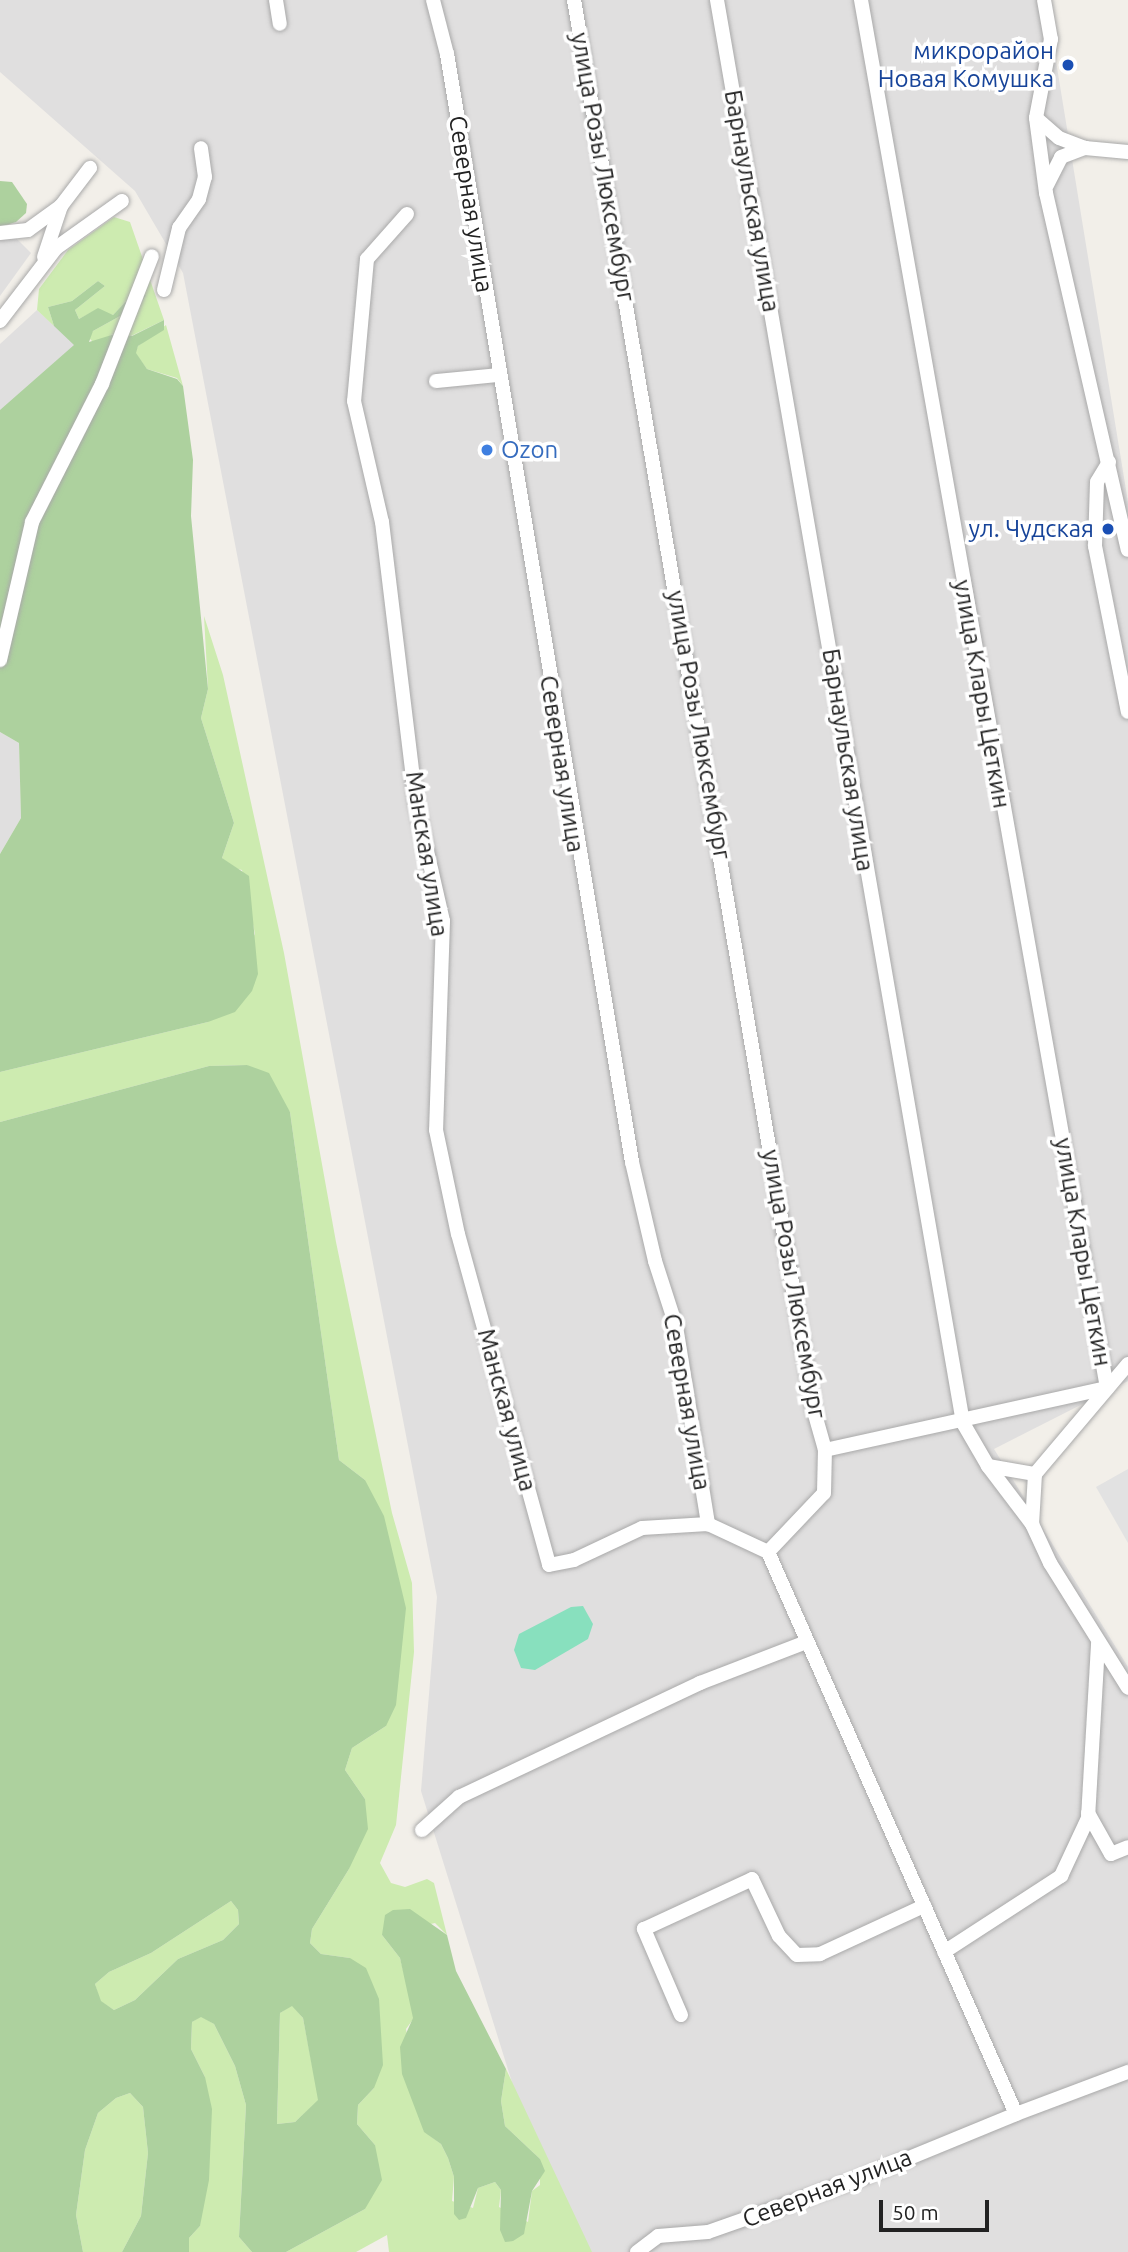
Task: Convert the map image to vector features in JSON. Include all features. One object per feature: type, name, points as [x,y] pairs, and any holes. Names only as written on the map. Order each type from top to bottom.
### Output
[{"type":"street","points":[[276,0],[280,24]]},
{"type":"street","name":"Северная улица","points":[[433,0],[447,54],[498,375],[632,1162],[676,1326],[708,1524]]},
{"type":"street","name":"улица Розы Люксембург","points":[[574,0],[814,1411],[825,1450],[824,1493],[768,1552]]},
{"type":"street","name":"Барнаульская улица","points":[[717,0],[963,1423],[988,1466],[1032,1524],[1050,1563],[1128,1688]]},
{"type":"street","name":"улица Клары Цеткин","points":[[861,0],[1107,1388]]},
{"type":"street","points":[[1044,0],[1052,38],[1036,118],[1046,193],[1064,288],[1109,462],[1128,550]]},
{"type":"street","points":[[1036,118],[1059,138],[1085,148],[1128,152]]},
{"type":"street","points":[[164,290],[179,228],[199,199],[205,177],[201,148]]},
{"type":"street","points":[[1046,193],[1049,175],[1061,157],[1085,148]]},
{"type":"street","points":[[0,233],[28,230],[61,206],[90,168]]},
{"type":"street","points":[[0,321],[56,247],[122,201]]},
{"type":"street","points":[[40,269],[61,206]]},
{"type":"street","name":"Манская улица","points":[[407,214],[367,259],[354,401],[382,523],[416,803],[443,921],[436,1130],[458,1234],[549,1564],[574,1560],[642,1528],[708,1524]]},
{"type":"street","points":[[0,660],[32,522],[102,384],[152,256]]},
{"type":"street","points":[[436,381],[498,375]]},
{"type":"street","points":[[1109,462],[1097,482],[1095,546],[1128,712]]},
{"type":"street","points":[[1032,1524],[1035,1474],[1128,1364]]},
{"type":"street","points":[[825,1450],[963,1423],[1107,1388]]},
{"type":"street","points":[[988,1466],[1035,1474]]},
{"type":"street","points":[[708,1524],[768,1552],[1016,2114]]},
{"type":"street","points":[[422,1830],[459,1797],[700,1683],[806,1642]]},
{"type":"street","points":[[944,1952],[1061,1876],[1088,1813],[1098,1642]]},
{"type":"street","points":[[1088,1813],[1111,1854],[1128,1847]]},
{"type":"street","points":[[681,2015],[644,1929],[752,1879],[779,1936],[797,1955],[820,1954],[924,1906]]},
{"type":"street","name":"Северная улица","points":[[638,2252],[658,2236],[708,2232],[853,2181],[1016,2114],[1128,2072]]},
{"type":"shaded area","points":[[0,0],[1046,0],[1128,502],[1128,1381],[994,1449],[1128,1667],[1128,2252],[565,2252],[421,1791],[437,1597],[183,273],[135,191],[0,72]]},
{"type":"shaded area","points":[[14,236],[31,253],[0,296],[0,239]]},
{"type":"shaded area","points":[[37,310],[103,370],[0,612],[0,344]]},
{"type":"shaded area","points":[[0,732],[19,743],[21,818],[0,854]]},
{"type":"shaded area","points":[[1128,1469],[1128,1543],[1096,1487]]},
{"type":"green space","points":[[0,181],[12,182],[27,204],[26,213],[16,222],[0,227]]},
{"type":"green space","points":[[114,217],[130,222],[164,320],[131,336],[113,334],[95,344],[88,337],[93,331],[140,305],[146,295],[132,295],[113,315],[94,311],[79,319],[75,310],[105,286],[98,281],[72,301],[48,307],[54,326],[37,310],[39,289],[68,250]]},
{"type":"green space","points":[[98,281],[105,286],[75,310],[79,319],[98,308],[113,315],[132,295],[142,292],[146,295],[140,305],[93,331],[89,342],[118,333],[132,336],[164,320],[164,330],[138,346],[136,353],[147,369],[177,379],[183,386],[193,460],[191,516],[208,689],[201,718],[234,823],[222,858],[249,876],[258,974],[252,991],[235,1012],[208,1022],[0,1072],[0,854],[21,818],[19,743],[0,732],[0,410],[74,345],[54,326],[48,307],[72,301]]},
{"type":"green space","points":[[166,325],[183,386],[177,378],[147,369],[135,353],[138,346]]},
{"type":"green space","points":[[204,616],[223,675],[284,953],[336,1242],[392,1513],[412,1583],[414,1652],[396,1825],[380,1863],[391,1883],[405,1887],[427,1879],[434,1883],[447,1935],[435,1923],[382,1935],[400,1958],[412,2005],[414,2018],[406,2029],[424,2131],[441,2144],[448,2158],[454,2177],[452,2201],[473,2208],[478,2188],[495,2182],[501,2190],[499,2207],[528,2222],[532,2191],[540,2185],[540,2159],[505,2126],[501,2101],[506,2069],[592,2252],[389,2252],[387,2235],[356,2252],[286,2252],[365,2209],[375,2145],[357,2124],[358,2105],[374,2088],[350,1958],[321,1954],[310,1943],[312,1929],[349,1869],[365,1799],[345,1770],[352,1748],[386,1726],[365,1480],[339,1460],[290,1112],[247,1065],[209,1066],[0,1122],[0,1072],[208,1022],[255,934],[242,870],[229,867],[222,858],[234,823],[201,718],[208,689]]},
{"type":"green space","points":[[247,1065],[269,1073],[290,1112],[339,1460],[365,1480],[384,1516],[406,1608],[396,1705],[386,1726],[352,1748],[345,1770],[365,1799],[368,1829],[349,1869],[312,1929],[310,1943],[321,1954],[350,1958],[366,1968],[379,1999],[383,2065],[374,2088],[358,2105],[357,2124],[375,2145],[382,2180],[365,2209],[286,2252],[252,2252],[239,2237],[246,2105],[235,2066],[214,2024],[201,2017],[192,2022],[191,2049],[205,2077],[212,2109],[209,2180],[200,2226],[189,2238],[189,2252],[122,2252],[141,2216],[148,2153],[143,2107],[130,2093],[116,2098],[98,2113],[85,2150],[76,2215],[83,2252],[0,2252],[0,1122],[209,1066]],"holes":[[[231,1901],[238,1910],[239,1924],[223,1940],[178,1959],[135,2000],[114,2010],[101,2001],[95,1984],[109,1972],[151,1953]],[[292,2006],[303,2018],[318,2100],[295,2122],[277,2124],[280,2013]]]},
{"type":"green space","points":[[583,1606],[593,1624],[588,1639],[535,1670],[521,1668],[514,1650],[519,1634],[571,1607]]},
{"type":"green space","points":[[231,1901],[238,1910],[239,1924],[223,1940],[178,1959],[135,2000],[114,2010],[100,2001],[95,1984],[109,1972],[151,1953]]},
{"type":"green space","points":[[410,1909],[447,1935],[456,1971],[506,2069],[501,2101],[505,2126],[540,2159],[545,2171],[532,2191],[524,2234],[513,2241],[505,2242],[500,2230],[501,2190],[495,2182],[478,2188],[466,2218],[459,2220],[454,2214],[454,2177],[448,2158],[441,2144],[424,2132],[402,2074],[400,2047],[413,2018],[400,1958],[382,1935],[385,1915],[393,1910]]},
{"type":"green space","points":[[292,2005],[303,2018],[319,2100],[295,2122],[277,2124],[280,2013]]},
{"type":"green space","points":[[201,2016],[214,2024],[235,2066],[246,2105],[239,2237],[252,2252],[189,2252],[189,2238],[200,2226],[205,2077],[191,2049],[192,2022]]},
{"type":"green space","points":[[130,2093],[143,2107],[148,2153],[141,2216],[122,2252],[83,2252],[76,2215],[85,2150],[98,2113],[116,2098]]},
{"type":"place","name":"микрорайон Новая Комушка","points":[[1068,65]]},
{"type":"place","name":"Ozon","points":[[487,450]]},
{"type":"place","name":"ул. Чудская","points":[[1108,529]]}]
